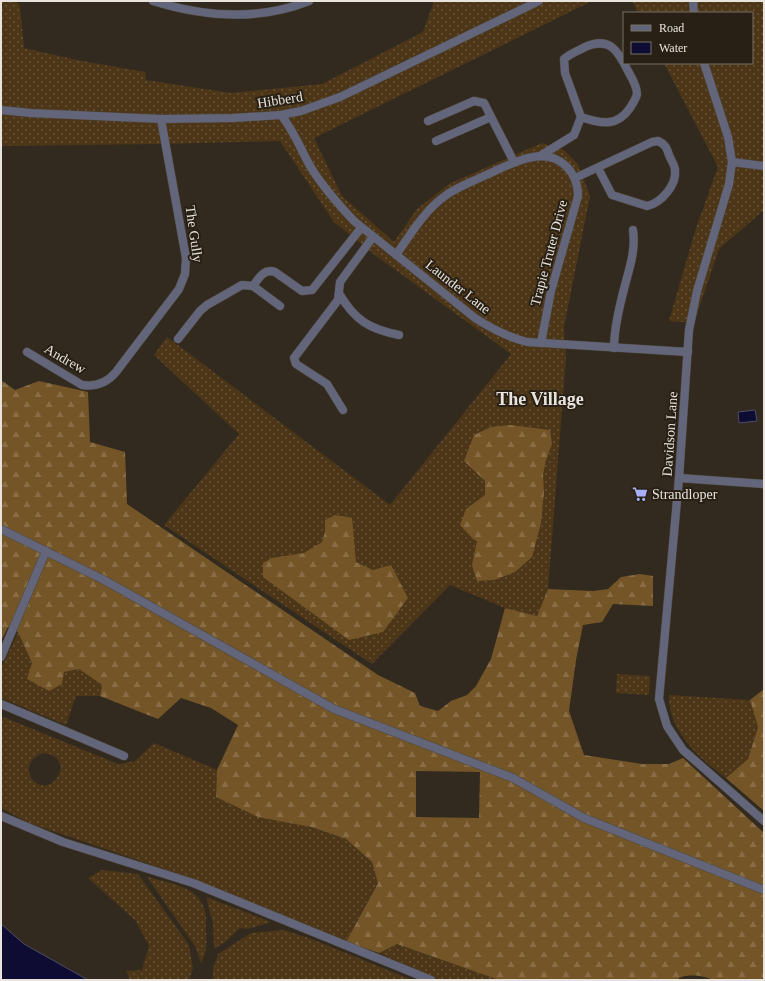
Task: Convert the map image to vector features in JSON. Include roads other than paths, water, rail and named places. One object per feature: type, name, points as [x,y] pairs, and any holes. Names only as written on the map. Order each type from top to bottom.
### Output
[{"type":"street","points":[[153,1],[217,15],[235,16],[288,8],[309,1]]},
{"type":"street","name":"Hibberd","points":[[1,110],[31,114],[161,119],[233,118],[281,115],[313,108],[340,97],[539,1]]},
{"type":"street","points":[[693,1],[694,12]]},
{"type":"street","points":[[540,156],[574,135],[581,116],[565,74],[564,59],[570,54],[598,42],[608,44],[615,49],[623,64]]},
{"type":"street","points":[[581,116],[594,121],[604,122],[618,120],[629,110],[635,101],[636,88],[623,64]]},
{"type":"street","name":"Davidson Lane","points":[[704,64],[728,137],[732,162],[729,184],[694,304],[689,330],[679,478],[659,699],[667,726],[683,750],[764,821]]},
{"type":"street","points":[[428,121],[474,101],[484,103],[514,162]]},
{"type":"street","name":"Launder Lane","points":[[281,115],[292,128],[310,166],[323,185],[338,204],[361,228],[483,323],[512,338],[541,343],[688,352]]},
{"type":"street","points":[[436,141],[491,117]]},
{"type":"street","name":"The Gully","points":[[90,386],[98,385],[111,378],[178,289],[185,274],[186,254],[161,119]]},
{"type":"street","points":[[574,178],[658,141],[665,145],[675,170],[674,179],[669,190],[652,205],[647,206],[612,195],[598,168]]},
{"type":"street","name":"Trapie Truter Drive","points":[[396,255],[430,210],[444,196],[514,162],[540,156],[557,160],[564,164],[570,170],[578,187],[576,206],[551,291],[541,343]]},
{"type":"street","points":[[732,162],[764,166]]},
{"type":"street","points":[[253,286],[265,272],[270,270],[302,291],[312,290],[361,228]]},
{"type":"street","points":[[614,348],[614,336],[623,290],[632,258],[634,238],[633,230]]},
{"type":"street","points":[[373,237],[340,282],[340,295],[356,317],[388,333],[399,335]]},
{"type":"street","points":[[178,339],[200,311],[242,285],[253,286],[280,306]]},
{"type":"street","points":[[340,295],[294,358],[296,364],[327,384],[343,410]]},
{"type":"street","name":"Andrew","points":[[27,352],[75,382],[90,386]]},
{"type":"street","points":[[679,478],[764,484]]},
{"type":"street","points":[[1,529],[192,628],[334,709],[513,778],[584,818],[764,890]]},
{"type":"street","points":[[1,657],[19,619],[46,551]]},
{"type":"street","points":[[1,704],[124,756]]},
{"type":"street","points":[[1,816],[63,842],[193,883],[431,980]]},
{"type":"water","points":[[755,410],[757,421],[739,423],[738,412]]},
{"type":"water","points":[[1,924],[24,944],[88,980],[1,980]]},
{"type":"place","name":"Strandloper","points":[[640,494]]},
{"type":"district","name":"The Village","points":[[540,399]]}]
